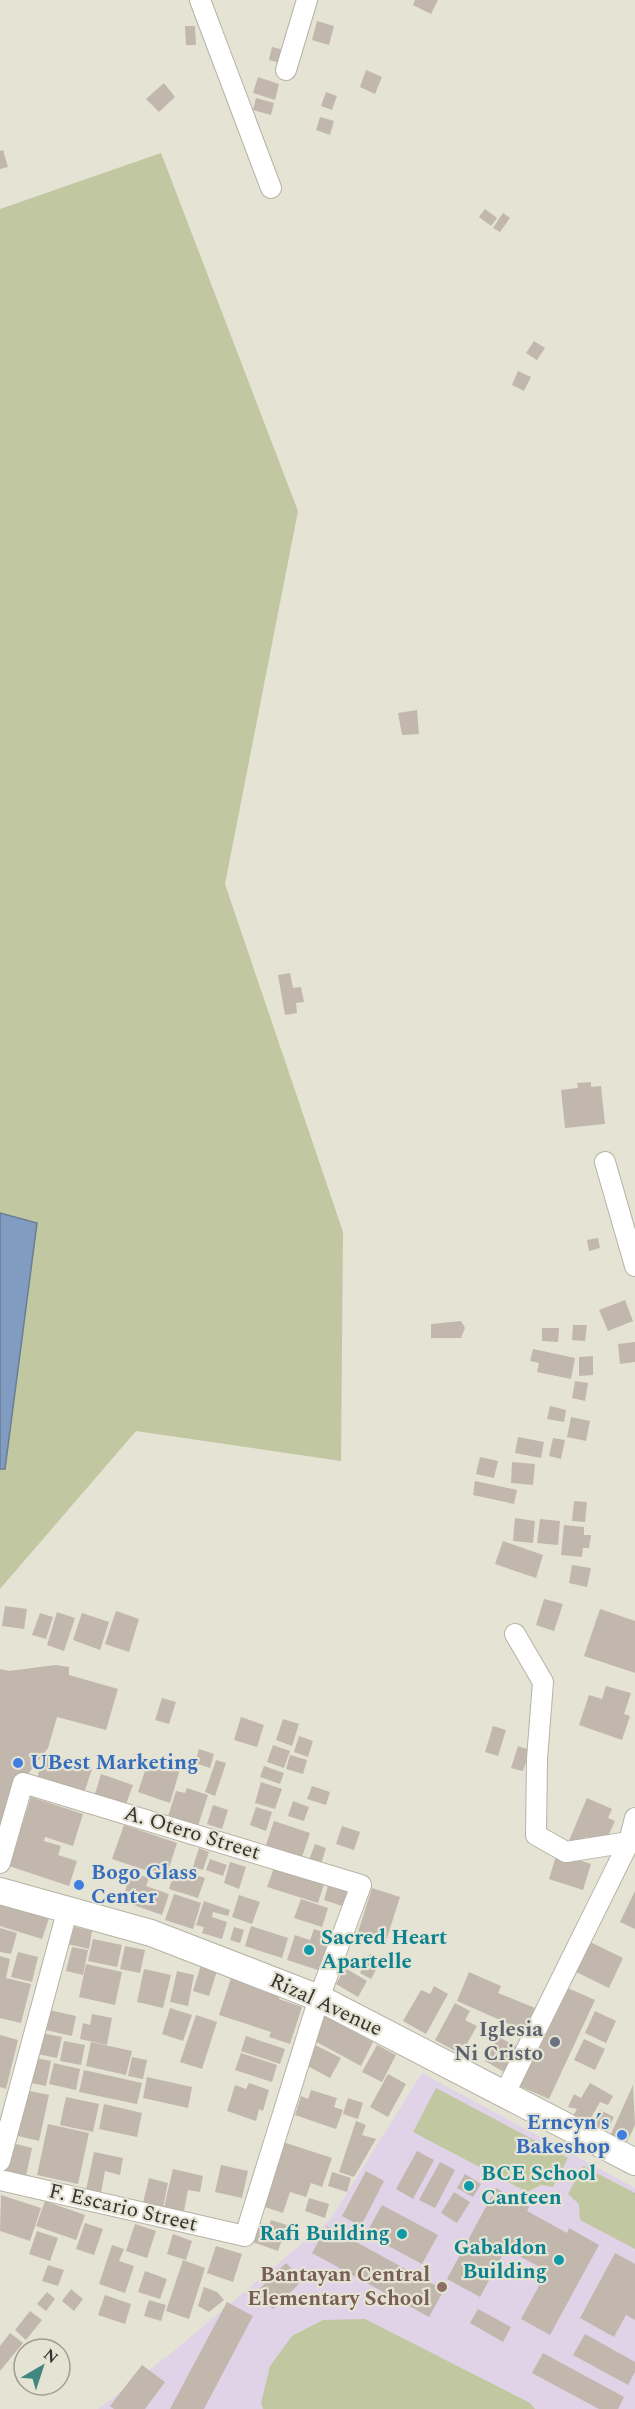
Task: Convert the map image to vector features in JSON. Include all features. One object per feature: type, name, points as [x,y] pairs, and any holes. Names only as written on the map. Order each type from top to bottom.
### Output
[{"type":"main road","name":"Rizal Avenue","points":[[0,1891],[152,1933],[319,1998],[635,2162]]},
{"type":"street","points":[[200,0],[271,188]]},
{"type":"street","points":[[286,70],[307,0]]},
{"type":"street","points":[[605,1162],[635,1266]]},
{"type":"street","points":[[515,1634],[543,1682],[537,1760],[537,1836],[566,1852],[632,1841]]},
{"type":"street","name":"A. Otero Street","points":[[0,1863],[23,1783],[361,1884],[319,1998]]},
{"type":"street","points":[[504,2095],[632,1841],[635,1818]]},
{"type":"street","points":[[0,2161],[68,1908]]},
{"type":"street","name":"F. Escario Street","points":[[0,2180],[245,2236],[319,1998]]},
{"type":"shaded area","name":"Bantayan Central Elementary School","points":[[422,2073],[635,2188],[635,2409],[98,2409],[169,2355],[330,2220]]},
{"type":"green space","points":[[161,153],[298,511],[225,884],[343,1232],[341,1461],[136,1431],[0,1589],[0,1469],[5,1469],[37,1224],[0,1213],[0,209]]},
{"type":"green space","points":[[436,2088],[568,2158],[553,2187],[541,2185],[527,2192],[413,2132]]},
{"type":"green space","points":[[583,2166],[635,2193],[635,2249],[580,2220],[579,2204],[568,2194]]},
{"type":"green space","points":[[365,2319],[530,2403],[535,2409],[263,2409],[261,2403],[270,2366],[292,2336],[323,2320]]},
{"type":"water","points":[[0,1213],[37,1223],[5,1469],[0,1469]]},
{"type":"building","points":[[415,0],[438,0],[431,14],[413,5]]},
{"type":"building","points":[[317,21],[334,26],[329,45],[312,40]]},
{"type":"building","points":[[185,26],[195,26],[196,45],[186,45]]},
{"type":"building","points":[[272,47],[288,51],[284,64],[269,60]]},
{"type":"building","points":[[366,70],[382,77],[375,94],[360,87]]},
{"type":"building","points":[[258,77],[279,84],[275,100],[253,93]]},
{"type":"building","points":[[164,83],[175,97],[159,112],[146,99]]},
{"type":"building","points":[[326,92],[337,96],[332,110],[321,106]]},
{"type":"building","points":[[256,98],[274,103],[271,115],[253,110]]},
{"type":"building","points":[[320,117],[334,121],[330,135],[316,130]]},
{"type":"building","points":[[3,150],[8,167],[0,169],[0,151]]},
{"type":"building","points":[[485,209],[497,218],[491,226],[479,217]]},
{"type":"building","points":[[503,213],[510,218],[500,232],[493,228]]},
{"type":"building","points":[[534,341],[545,348],[537,360],[526,353]]},
{"type":"building","points":[[518,371],[531,377],[524,391],[512,385]]},
{"type":"building","points":[[417,710],[419,734],[402,735],[398,713]]},
{"type":"building","points":[[290,973],[293,988],[301,987],[304,1002],[296,1003],[297,1013],[285,1015],[278,975]]},
{"type":"building","points":[[591,1082],[591,1087],[601,1086],[605,1124],[565,1128],[561,1090],[578,1088],[577,1083]]},
{"type":"building","points":[[598,1238],[600,1248],[589,1251],[587,1240]]},
{"type":"building","points":[[625,1300],[633,1321],[608,1331],[599,1310]]},
{"type":"building","points":[[461,1321],[465,1328],[461,1338],[431,1338],[431,1324]]},
{"type":"building","points":[[573,1325],[587,1325],[585,1341],[572,1340]]},
{"type":"building","points":[[542,1328],[559,1328],[558,1342],[542,1341]]},
{"type":"building","points":[[635,1342],[635,1362],[620,1364],[618,1344]]},
{"type":"building","points":[[533,1349],[575,1358],[571,1379],[537,1372],[539,1363],[530,1361]]},
{"type":"building","points":[[593,1356],[593,1375],[579,1376],[579,1357]]},
{"type":"building","points":[[575,1381],[588,1383],[585,1401],[572,1398]]},
{"type":"building","points":[[550,1406],[566,1410],[564,1422],[547,1419]]},
{"type":"building","points":[[571,1417],[590,1421],[586,1441],[567,1437]]},
{"type":"building","points":[[518,1437],[544,1442],[541,1458],[515,1453]]},
{"type":"building","points":[[553,1438],[565,1440],[561,1459],[549,1456]]},
{"type":"building","points":[[480,1457],[498,1461],[494,1478],[476,1474]]},
{"type":"building","points":[[512,1462],[535,1464],[533,1485],[511,1483]]},
{"type":"building","points":[[475,1481],[517,1490],[514,1504],[473,1495]]},
{"type":"building","points":[[574,1501],[587,1502],[585,1522],[572,1521]]},
{"type":"building","points":[[515,1518],[535,1521],[533,1543],[513,1541]]},
{"type":"building","points":[[540,1519],[560,1521],[558,1545],[537,1543]]},
{"type":"building","points":[[564,1525],[584,1527],[584,1535],[591,1535],[589,1548],[583,1548],[582,1557],[561,1555]]},
{"type":"building","points":[[503,1541],[543,1555],[536,1578],[495,1564]]},
{"type":"building","points":[[572,1565],[591,1568],[587,1587],[569,1583]]},
{"type":"building","points":[[544,1599],[563,1604],[554,1631],[536,1625]]},
{"type":"building","points":[[5,1606],[27,1609],[24,1629],[2,1626]]},
{"type":"building","points":[[600,1609],[635,1621],[635,1673],[584,1656]]},
{"type":"building","points":[[116,1611],[139,1619],[129,1652],[105,1644]]},
{"type":"building","points":[[57,1612],[75,1618],[64,1651],[47,1645]]},
{"type":"building","points":[[40,1613],[53,1617],[46,1639],[32,1635]]},
{"type":"building","points":[[82,1613],[109,1622],[100,1650],[73,1640]]},
{"type":"building","name":"UBest Marketing","points":[[55,1665],[69,1667],[69,1675],[118,1689],[106,1730],[57,1717],[48,1748],[24,1779],[0,1834],[0,1669],[9,1671]]},
{"type":"building","points":[[606,1686],[631,1693],[624,1714],[630,1716],[622,1740],[579,1725],[589,1695],[602,1699]]},
{"type":"building","points":[[162,1698],[176,1702],[169,1724],[155,1720]]},
{"type":"building","points":[[241,1717],[264,1725],[257,1747],[234,1740]]},
{"type":"building","points":[[283,1719],[299,1724],[292,1746],[276,1740]]},
{"type":"building","points":[[493,1726],[506,1730],[498,1756],[485,1752]]},
{"type":"building","points":[[299,1736],[313,1741],[308,1757],[294,1752]]},
{"type":"building","points":[[273,1745],[290,1751],[284,1768],[267,1762]]},
{"type":"building","points":[[518,1746],[530,1750],[523,1771],[511,1768]]},
{"type":"building","points":[[199,1749],[214,1754],[210,1768],[195,1763]]},
{"type":"building","points":[[45,1753],[92,1769],[84,1793],[37,1778]]},
{"type":"building","points":[[290,1755],[307,1760],[303,1774],[286,1769]]},
{"type":"building","points":[[149,1759],[180,1769],[170,1803],[138,1792]]},
{"type":"building","points":[[216,1760],[226,1763],[215,1796],[205,1792]]},
{"type":"building","points":[[264,1766],[284,1773],[280,1784],[260,1777]]},
{"type":"building","points":[[101,1774],[133,1785],[125,1807],[94,1797]]},
{"type":"building","points":[[261,1782],[282,1789],[275,1809],[255,1803]]},
{"type":"building","points":[[312,1786],[330,1792],[326,1805],[307,1799]]},
{"type":"building","points":[[187,1788],[208,1795],[197,1829],[167,1820],[176,1791],[185,1793]]},
{"type":"building","points":[[31,1797],[83,1814],[73,1846],[45,1837],[44,1841],[61,1846],[58,1855],[77,1861],[69,1886],[9,1866]]},
{"type":"building","points":[[587,1798],[612,1809],[608,1818],[615,1821],[604,1845],[586,1837],[581,1848],[568,1843]]},
{"type":"building","points":[[293,1801],[309,1807],[304,1821],[288,1816]]},
{"type":"building","points":[[213,1805],[228,1810],[222,1829],[207,1824]]},
{"type":"building","points":[[256,1807],[272,1812],[266,1831],[250,1825]]},
{"type":"building","points":[[274,1821],[310,1833],[302,1857],[266,1845]]},
{"type":"building","points":[[124,1825],[177,1843],[166,1877],[112,1859]]},
{"type":"building","points":[[342,1826],[360,1832],[354,1850],[336,1844]]},
{"type":"building","points":[[315,1844],[326,1848],[321,1864],[309,1860]]},
{"type":"building","points":[[199,1848],[209,1852],[203,1870],[193,1867]]},
{"type":"building","points":[[557,1853],[591,1864],[583,1890],[549,1879]]},
{"type":"building","points":[[210,1859],[227,1865],[223,1876],[206,1870]]},
{"type":"building","points":[[230,1862],[246,1867],[239,1889],[224,1883]]},
{"type":"building","points":[[176,1868],[205,1878],[198,1898],[169,1889]]},
{"type":"building","points":[[274,1868],[324,1884],[318,1903],[267,1887]]},
{"type":"building","points":[[131,1872],[149,1878],[146,1886],[169,1894],[162,1915],[122,1901]]},
{"type":"building","points":[[328,1886],[350,1893],[345,1907],[324,1900]]},
{"type":"building","points":[[372,1888],[400,1897],[386,1941],[358,1932]]},
{"type":"building","points":[[635,1891],[635,1929],[620,1922]]},
{"type":"building","points":[[174,1894],[201,1903],[193,1929],[165,1920]]},
{"type":"building","points":[[239,1895],[260,1902],[252,1924],[232,1917]]},
{"type":"building","points":[[301,1899],[328,1908],[322,1927],[294,1918]]},
{"type":"building","points":[[204,1901],[230,1910],[228,1916],[213,1912],[212,1917],[227,1922],[222,1939],[202,1933],[204,1927],[196,1925]]},
{"type":"building","points":[[0,1902],[49,1918],[42,1939],[0,1926]]},
{"type":"building","points":[[67,1925],[92,1931],[89,1949],[63,1943]]},
{"type":"building","points":[[251,1926],[288,1938],[282,1958],[245,1946]]},
{"type":"building","points":[[234,1927],[244,1930],[240,1943],[230,1940]]},
{"type":"building","points":[[0,1928],[17,1933],[11,1954],[0,1952]]},
{"type":"building","name":"Sacred Heart Apartelle","points":[[314,1929],[333,1935],[321,1971],[287,1960],[295,1935],[310,1940]]},
{"type":"building","points":[[93,1939],[122,1945],[117,1967],[88,1961]]},
{"type":"building","points":[[588,1941],[623,1958],[609,1988],[574,1971]]},
{"type":"building","points":[[125,1946],[145,1950],[140,1973],[120,1969]]},
{"type":"building","points":[[72,1947],[88,1950],[83,1975],[66,1971]]},
{"type":"building","points":[[18,1952],[38,1957],[32,1982],[11,1977]]},
{"type":"building","points":[[370,1954],[381,1961],[371,1979],[360,1973]]},
{"type":"building","points":[[0,1956],[10,1959],[6,1978],[31,1984],[21,2023],[0,2018]]},
{"type":"building","points":[[86,1964],[122,1972],[115,2005],[79,1997]]},
{"type":"building","points":[[201,1965],[217,1971],[209,1996],[193,1991]]},
{"type":"building","points":[[345,1968],[367,1981],[358,1997],[336,1984]]},
{"type":"building","points":[[144,1969],[171,1975],[163,2008],[137,2002]]},
{"type":"building","points":[[177,1971],[194,1975],[188,2006],[170,2002]]},
{"type":"building","points":[[469,1972],[501,1986],[498,1993],[535,2008],[525,2031],[457,2001]]},
{"type":"building","points":[[232,1975],[281,1992],[279,1999],[302,2007],[290,2044],[269,2037],[271,2032],[219,2015]]},
{"type":"building","name":"Iglesia Ni Cristo","points":[[561,1985],[595,2000],[549,2099],[512,2083]]},
{"type":"building","points":[[434,1986],[448,1994],[426,2034],[403,2021],[421,1990],[430,1994]]},
{"type":"building","points":[[455,2003],[470,2011],[465,2020],[477,2026],[461,2054],[435,2040]]},
{"type":"building","points":[[170,2008],[192,2015],[183,2041],[162,2034]]},
{"type":"building","points":[[45,2009],[76,2016],[72,2036],[41,2029]]},
{"type":"building","points":[[595,2011],[616,2021],[606,2043],[585,2033]]},
{"type":"building","points":[[92,2014],[112,2018],[107,2045],[80,2039],[83,2023],[90,2025]]},
{"type":"building","points":[[196,2015],[217,2022],[202,2069],[180,2062]]},
{"type":"building","points":[[323,2015],[373,2042],[361,2066],[311,2039]]},
{"type":"building","points":[[37,2032],[62,2037],[57,2058],[32,2053]]},
{"type":"building","points":[[0,2035],[18,2040],[6,2089],[0,2087]]},
{"type":"building","points":[[246,2036],[285,2049],[280,2064],[241,2051]]},
{"type":"building","points":[[499,2037],[518,2048],[504,2072],[485,2061]]},
{"type":"building","points":[[584,2039],[605,2049],[595,2070],[574,2060]]},
{"type":"building","points":[[64,2041],[85,2045],[81,2065],[60,2061]]},
{"type":"building","points":[[91,2042],[132,2051],[126,2075],[86,2066]]},
{"type":"building","points":[[313,2044],[341,2058],[330,2078],[302,2063]]},
{"type":"building","points":[[377,2045],[396,2055],[382,2082],[362,2072]]},
{"type":"building","points":[[241,2053],[277,2065],[272,2082],[235,2070]]},
{"type":"building","points":[[30,2057],[51,2061],[46,2086],[25,2082]]},
{"type":"building","points":[[132,2057],[147,2060],[143,2079],[128,2076]]},
{"type":"building","points":[[54,2063],[80,2069],[76,2090],[49,2084]]},
{"type":"building","points":[[84,2070],[142,2083],[137,2104],[79,2092]]},
{"type":"building","points":[[388,2074],[406,2084],[388,2117],[370,2107]]},
{"type":"building","points":[[147,2077],[192,2087],[188,2108],[143,2098]]},
{"type":"building","points":[[249,2083],[269,2090],[263,2111],[259,2109],[256,2121],[227,2111],[235,2085],[246,2089]]},
{"type":"building","points":[[590,2083],[613,2096],[608,2105],[600,2102],[587,2125],[572,2118],[577,2109],[568,2107],[574,2094],[581,2098]]},
{"type":"building","points":[[633,2085],[635,2125],[626,2144],[610,2136]]},
{"type":"building","points":[[20,2089],[49,2095],[39,2141],[10,2134]]},
{"type":"building","points":[[311,2090],[337,2098],[334,2107],[343,2110],[336,2129],[295,2115],[301,2096],[308,2099]]},
{"type":"building","points":[[66,2097],[99,2104],[93,2132],[60,2125]]},
{"type":"building","points":[[348,2098],[363,2103],[358,2119],[343,2114]]},
{"type":"building","points":[[104,2104],[142,2113],[137,2137],[99,2129]]},
{"type":"building","points":[[600,2110],[614,2117],[606,2133],[592,2126]]},
{"type":"building","points":[[356,2121],[366,2125],[362,2135],[376,2139],[354,2177],[339,2172]]},
{"type":"building","points":[[48,2124],[89,2133],[78,2184],[37,2175]]},
{"type":"building","points":[[280,2141],[332,2158],[322,2187],[311,2183],[306,2197],[290,2192],[283,2213],[259,2205]]},
{"type":"building","points":[[12,2143],[32,2148],[26,2176],[5,2171]]},
{"type":"building","points":[[417,2151],[434,2160],[413,2199],[396,2189]]},
{"type":"building","points":[[94,2152],[123,2158],[120,2175],[105,2171],[101,2193],[86,2190]]},
{"type":"building","points":[[440,2162],[455,2170],[435,2208],[419,2200]]},
{"type":"building","points":[[221,2165],[248,2171],[242,2198],[215,2192]]},
{"type":"building","points":[[173,2169],[203,2176],[200,2192],[188,2190],[184,2211],[164,2207]]},
{"type":"building","points":[[366,2171],[384,2181],[361,2226],[342,2216]]},
{"type":"building","points":[[332,2172],[351,2178],[347,2192],[328,2186]]},
{"type":"building","name":"BCE School Canteen","points":[[465,2174],[481,2184],[473,2197],[457,2188]]},
{"type":"building","points":[[149,2178],[168,2183],[163,2207],[143,2203]]},
{"type":"building","name":"Gabaldon Building","points":[[496,2188],[529,2207],[527,2211],[567,2233],[569,2228],[599,2245],[550,2335],[521,2319],[547,2271],[506,2249],[480,2297],[447,2279]]},
{"type":"building","points":[[454,2192],[470,2202],[457,2223],[441,2213]]},
{"type":"building","points":[[1,2195],[41,2208],[30,2241],[0,2231]]},
{"type":"building","points":[[309,2198],[329,2204],[325,2218],[305,2211]]},
{"type":"building","points":[[45,2201],[85,2215],[76,2240],[36,2226]]},
{"type":"building","name":"Rafi Building","points":[[382,2205],[438,2235],[422,2264],[366,2234]]},
{"type":"building","points":[[271,2220],[287,2225],[278,2251],[250,2241],[257,2222],[269,2226]]},
{"type":"building","points":[[85,2223],[103,2229],[94,2255],[76,2249]]},
{"type":"building","points":[[135,2224],[156,2231],[147,2258],[126,2251]]},
{"type":"building","points":[[327,2226],[444,2290],[429,2317],[312,2253]]},
{"type":"building","points":[[37,2231],[58,2238],[50,2261],[29,2254]]},
{"type":"building","points":[[173,2234],[192,2241],[186,2260],[167,2254]]},
{"type":"building","points":[[112,2245],[124,2249],[119,2261],[134,2266],[125,2293],[99,2284]]},
{"type":"building","points":[[216,2246],[242,2254],[233,2282],[207,2273]]},
{"type":"building","points":[[615,2253],[635,2264],[635,2320],[626,2315],[614,2337],[580,2318]]},
{"type":"building","points":[[183,2260],[205,2268],[189,2319],[166,2311]]},
{"type":"building","points":[[286,2263],[303,2280],[273,2309],[256,2292]]},
{"type":"building","points":[[48,2265],[64,2270],[58,2286],[42,2281]]},
{"type":"building","points":[[145,2271],[167,2279],[160,2299],[138,2292]]},
{"type":"building","points":[[204,2287],[217,2292],[224,2300],[209,2312],[198,2306]]},
{"type":"building","points":[[71,2289],[83,2299],[74,2311],[62,2301]]},
{"type":"building","points":[[47,2292],[55,2299],[46,2311],[37,2304]]},
{"type":"building","points":[[105,2295],[131,2304],[125,2324],[98,2315]]},
{"type":"building","points":[[149,2300],[166,2305],[161,2321],[144,2316]]},
{"type":"building","points":[[227,2302],[253,2316],[204,2409],[170,2409]]},
{"type":"building","points":[[478,2309],[511,2327],[503,2342],[470,2323]]},
{"type":"building","points":[[30,2311],[42,2320],[28,2337],[23,2337],[15,2330]]},
{"type":"building","points":[[10,2333],[15,2337],[12,2337],[12,2356],[0,2371],[0,2346]]},
{"type":"building","points":[[585,2334],[635,2362],[635,2372],[628,2385],[573,2355]]},
{"type":"building","points":[[543,2353],[624,2397],[618,2409],[599,2409],[532,2373]]},
{"type":"building","points":[[142,2365],[165,2382],[145,2409],[114,2409],[110,2406]]},
{"type":"place","name":"UBest Marketing","points":[[18,1763]]},
{"type":"place","name":"Bogo Glass Center","points":[[79,1885]]},
{"type":"place","name":"Sacred Heart Apartelle","points":[[309,1950]]},
{"type":"place","name":"Iglesia Ni Cristo","points":[[555,2042]]},
{"type":"place","name":"Erncyn’s Bakeshop","points":[[622,2135]]},
{"type":"place","name":"BCE School Canteen","points":[[469,2186]]},
{"type":"place","name":"Rafi Building","points":[[402,2234]]},
{"type":"place","name":"Gabaldon Building","points":[[559,2260]]},
{"type":"place","name":"Bantayan Central Elementary School","points":[[442,2287]]}]
